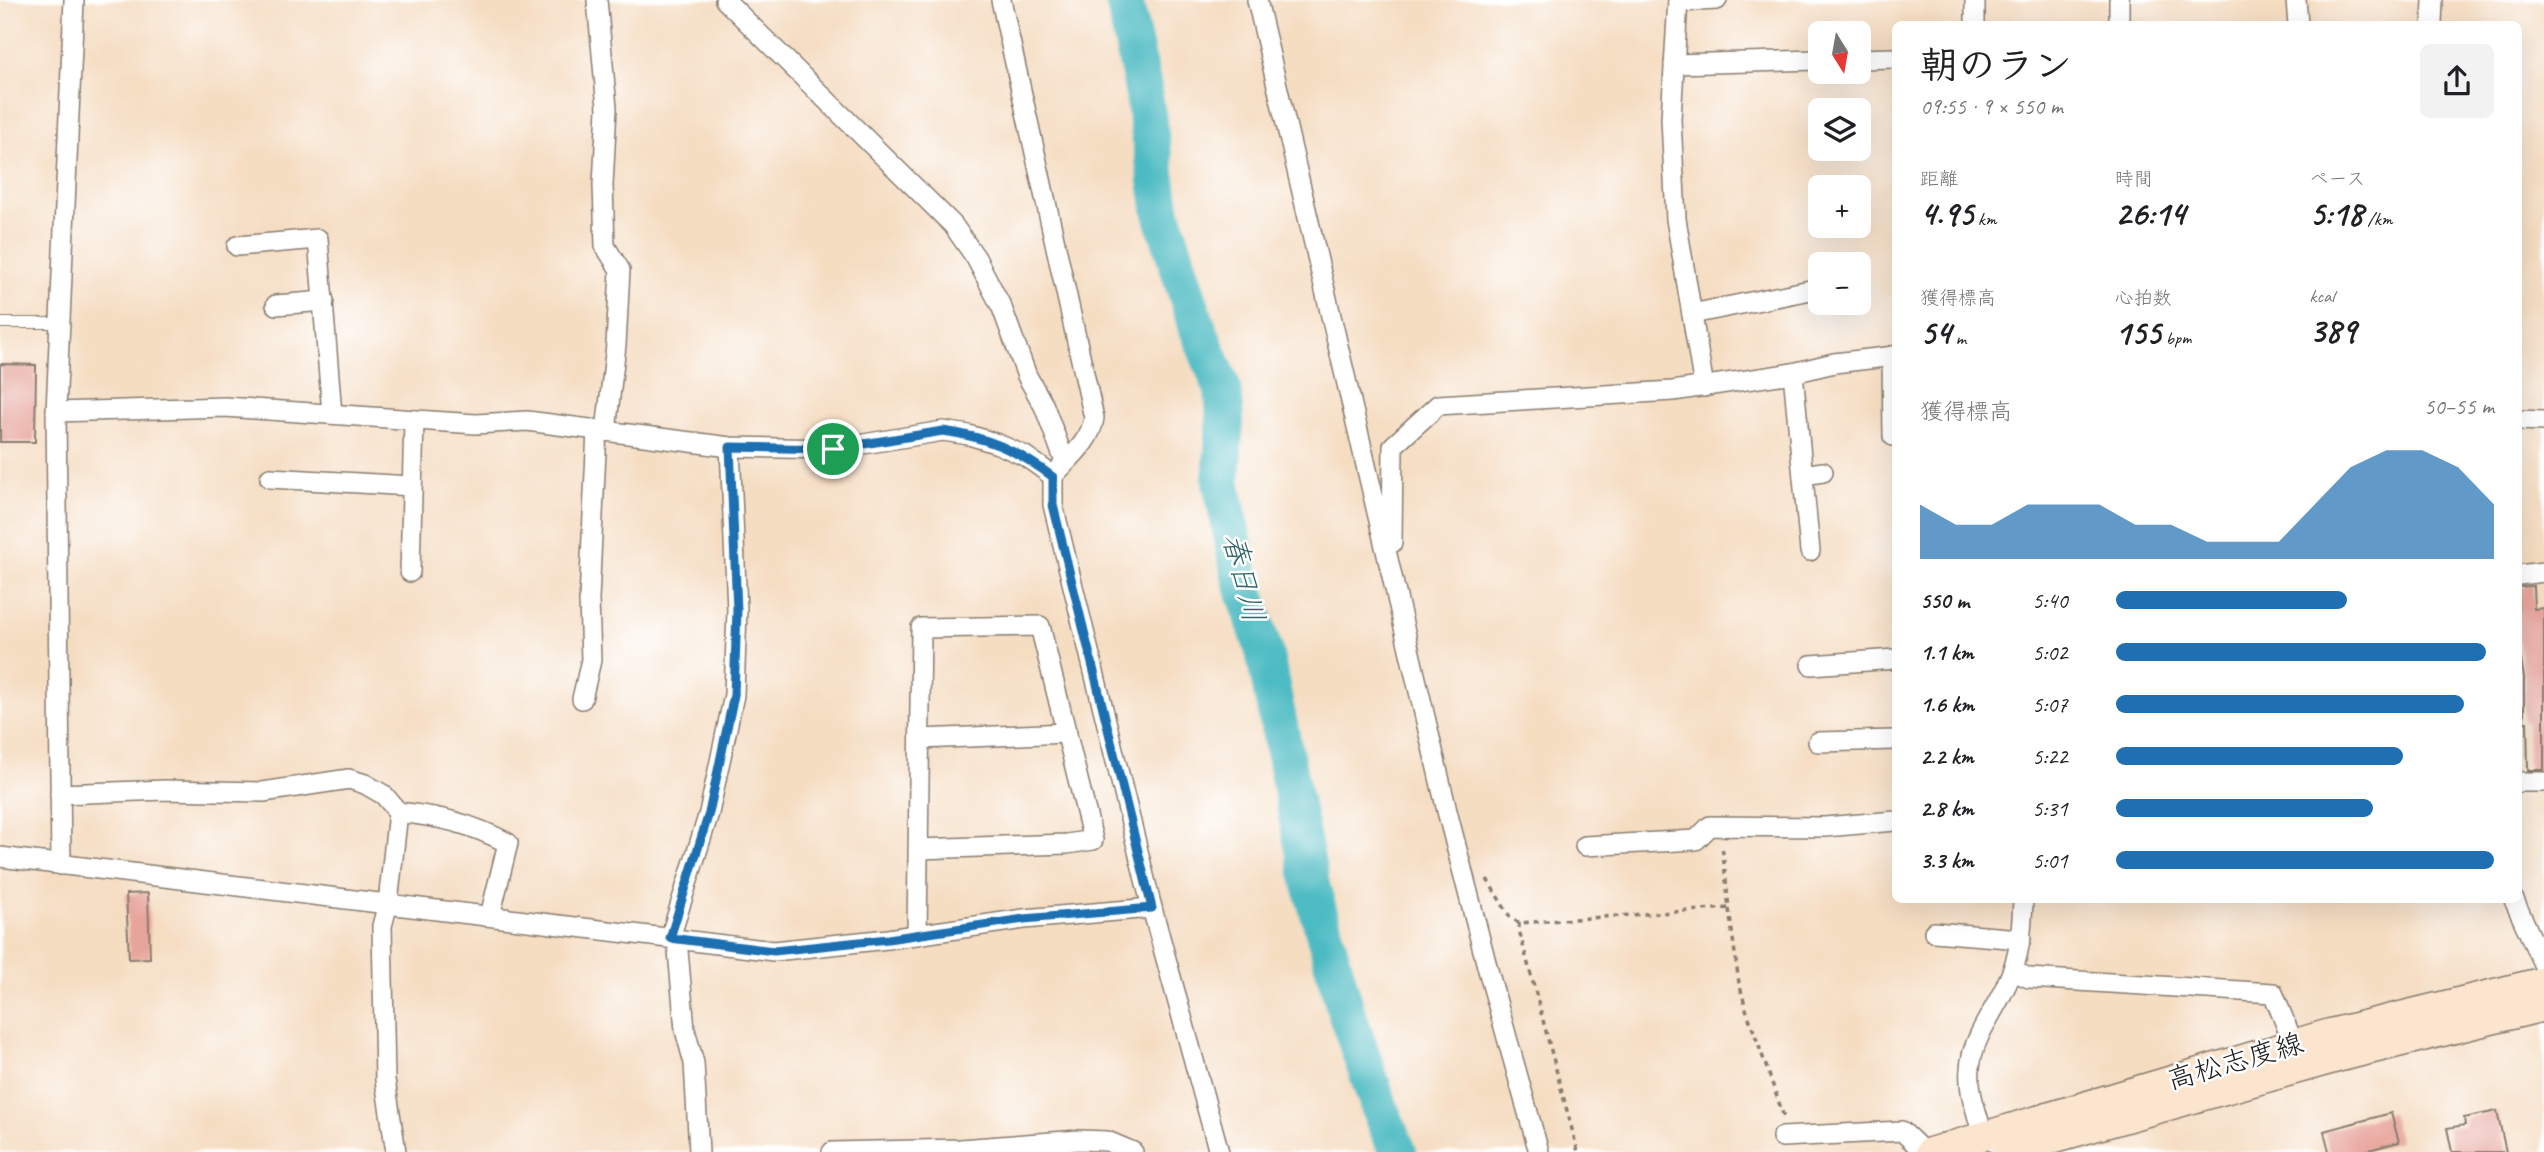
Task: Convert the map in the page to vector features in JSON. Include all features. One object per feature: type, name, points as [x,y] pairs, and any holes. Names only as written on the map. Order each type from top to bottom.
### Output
[{"type":"main road","name":"高松志度線","points":[[1930,1152],[1991,1144],[2330,1033],[2544,981]]},
{"type":"main road","name":"高松志度線","points":[[2006,1152],[2337,1058],[2544,1006]]},
{"type":"street","points":[[61,864],[56,412],[74,0]]},
{"type":"street","points":[[582,699],[591,660],[589,600],[602,431],[616,345],[620,270],[605,246],[603,185],[607,108],[597,0]]},
{"type":"street","points":[[725,0],[953,225],[976,258],[1002,307],[1027,376],[1044,406],[1059,469],[1053,505],[1152,908],[1219,1152]]},
{"type":"street","points":[[1001,0],[1094,418],[1093,429],[1087,439],[1059,469]]},
{"type":"street","points":[[1257,0],[1450,824],[1539,1152]]},
{"type":"street","points":[[1704,387],[1676,219],[1671,120],[1678,1],[1717,0]]},
{"type":"street","points":[[1975,0],[1975,21]]},
{"type":"street","points":[[2119,0],[2119,21]]},
{"type":"street","points":[[2296,0],[2298,21]]},
{"type":"street","points":[[2432,21],[2433,0]]},
{"type":"street","points":[[1871,59],[1892,58]]},
{"type":"street","points":[[1674,64],[1808,61]]},
{"type":"street","points":[[237,246],[318,239],[332,414]]},
{"type":"street","points":[[1692,314],[1808,290]]},
{"type":"street","points":[[276,305],[324,301]]},
{"type":"street","points":[[1392,574],[1393,446],[1438,405],[1673,391],[1793,373],[1834,363],[1892,356]]},
{"type":"street","points":[[1793,373],[1810,551]]},
{"type":"street","points":[[56,412],[225,407],[477,424],[527,421],[730,447],[833,449],[943,431],[998,444],[1059,469]]},
{"type":"street","points":[[410,572],[414,420]]},
{"type":"street","points":[[2522,420],[2544,421]]},
{"type":"street","points":[[699,1152],[694,1063],[685,1030],[673,939],[709,813],[734,695],[737,610],[730,447]]},
{"type":"street","points":[[1803,475],[1824,472]]},
{"type":"street","points":[[270,478],[412,486]]},
{"type":"street","points":[[2522,575],[2544,572]]},
{"type":"street","points":[[917,935],[919,739],[921,628],[1040,626],[1093,840],[1067,844],[918,849]]},
{"type":"street","points":[[1811,666],[1892,659]]},
{"type":"street","points":[[919,739],[1067,733]]},
{"type":"street","points":[[1818,743],[1892,740]]},
{"type":"street","points":[[60,794],[165,790],[264,792],[349,779],[365,784],[384,795],[398,811],[444,817],[479,828],[508,843],[490,916]]},
{"type":"street","points":[[2522,782],[2544,782]]},
{"type":"street","points":[[396,1152],[385,1080],[382,926],[388,903],[398,811]]},
{"type":"street","points":[[1585,846],[1696,840],[1710,827],[1825,827],[1892,821]]},
{"type":"street","points":[[0,857],[774,951],[917,935],[1024,919],[1152,908]]},
{"type":"street","points":[[1991,1144],[1969,1093],[1971,1057],[1982,1029],[2013,971],[2021,939],[2023,903]]},
{"type":"street","points":[[2515,903],[2544,966]]},
{"type":"street","points":[[1934,932],[2021,939]]},
{"type":"street","points":[[2013,971],[2029,978],[2273,993],[2288,1030]]},
{"type":"street","points":[[1786,1136],[1902,1131],[1924,1152]]},
{"type":"street","points":[[832,1152],[960,1151],[1079,1140],[1107,1141],[1133,1152]]},
{"type":"lane","points":[[0,323],[58,323]]},
{"type":"path","points":[[1720,827],[1739,983],[1786,1136]]},
{"type":"path","points":[[1485,876],[1510,918],[1519,923],[1728,908]]},
{"type":"path","points":[[1519,923],[1578,1152]]},
{"type":"building","points":[[0,364],[36,365],[35,442],[0,442]]},
{"type":"building","points":[[2533,586],[2534,609],[2544,608],[2544,770],[2528,770],[2522,666],[2522,587]]},
{"type":"building","points":[[148,893],[150,958],[129,959],[126,894]]},
{"type":"building","points":[[2497,1111],[2506,1152],[2452,1152],[2447,1128],[2465,1125],[2464,1118]]},
{"type":"building","points":[[2391,1113],[2399,1142],[2361,1152],[2329,1152],[2324,1131]]},
{"type":"waterway","name":"春日川","points":[[1124,0],[1143,89],[1162,213],[1196,324],[1223,390],[1225,420],[1221,481],[1240,575],[1264,651],[1311,885],[1346,1011],[1382,1115],[1398,1152]]},
{"type":"route","points":[[943,431],[998,444],[1025,456],[1053,477],[1053,505],[1152,908],[1024,919],[888,939],[774,951],[670,938],[709,813],[734,695],[737,610],[730,447],[833,449],[943,431]]}]
